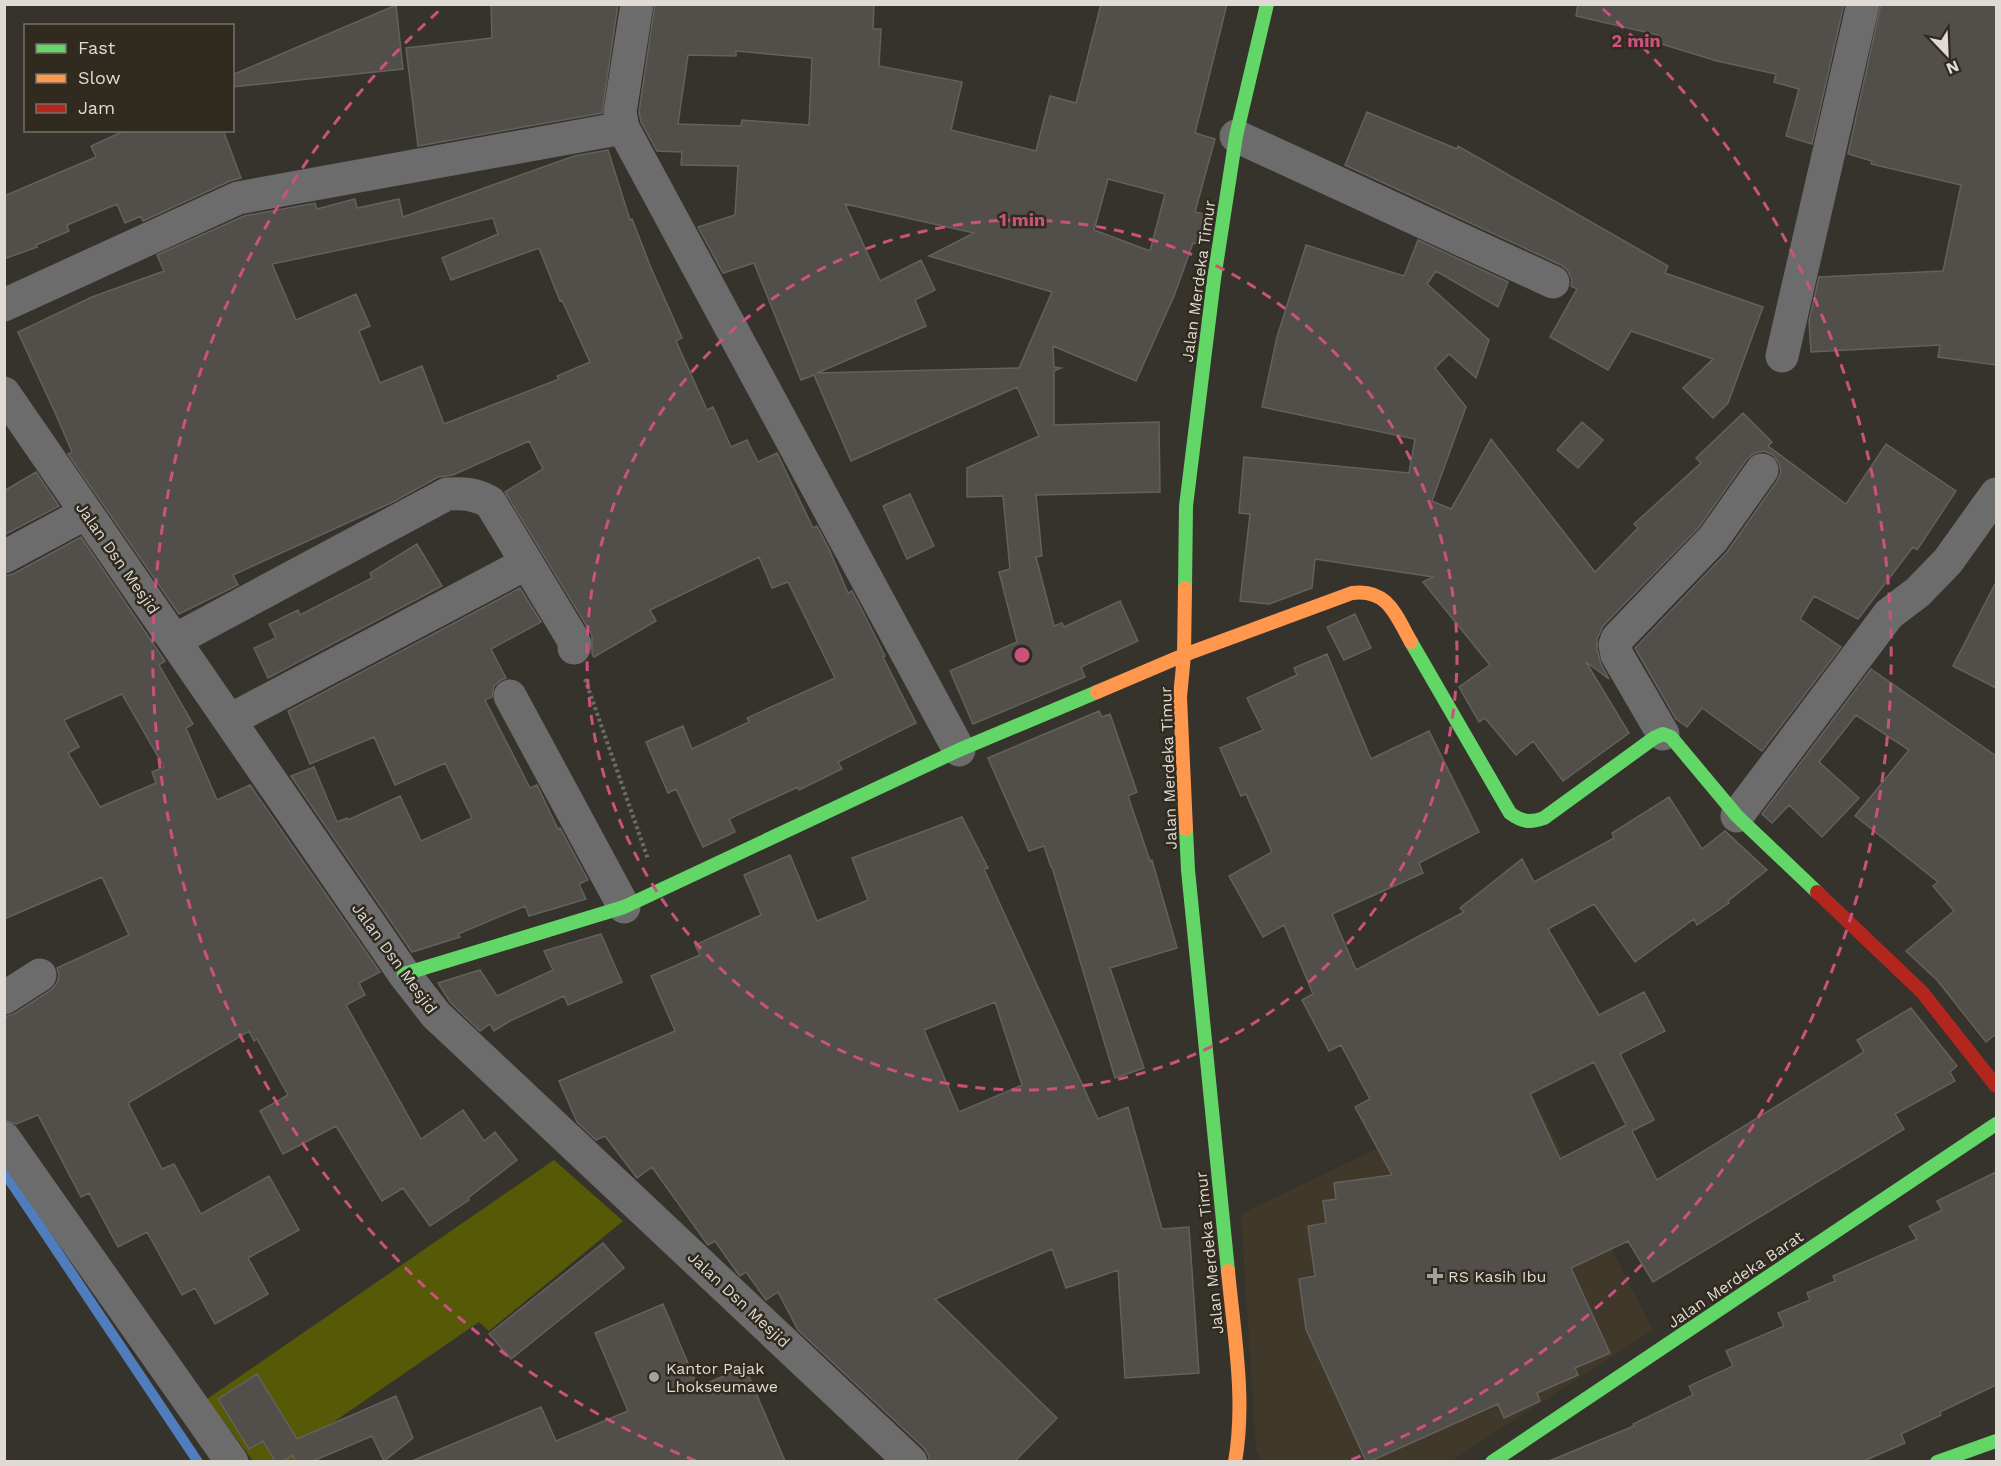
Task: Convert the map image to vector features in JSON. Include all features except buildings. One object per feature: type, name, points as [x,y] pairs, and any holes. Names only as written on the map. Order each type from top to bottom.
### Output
[{"type":"main road","name":"Jalan Merdeka Timur","points":[[1237,1461],[1240,1396],[1187,847],[1180,697],[1184,655],[1186,506],[1214,279],[1236,136],[1267,4]]},
{"type":"main road","points":[[404,974],[624,907],[959,750],[1184,655],[1352,593],[1366,591],[1377,594],[1388,602],[1510,813],[1522,822],[1532,823],[1544,818],[1654,738],[1663,734],[1671,737],[1737,816],[1922,992],[1996,1086]]},
{"type":"main road","name":"Jalan Merdeka Barat","points":[[1492,1461],[1996,1124]]},
{"type":"main road","points":[[1937,1461],[1996,1441]]},
{"type":"main road","points":[[1510,1461],[1517,1444]]},
{"type":"street","points":[[637,4],[620,112],[623,128],[959,750]]},
{"type":"street","points":[[1782,356],[1863,4]]},
{"type":"street","points":[[4,305],[238,198],[623,128]]},
{"type":"street","points":[[1236,136],[1553,282]]},
{"type":"street","name":"Jalan Dsn Mesjid","points":[[4,393],[404,974],[436,1015],[911,1461]]},
{"type":"street","points":[[1663,734],[1617,655],[1615,645],[1617,639],[1713,540],[1762,470]]},
{"type":"street","points":[[175,640],[447,494],[464,493],[478,495],[490,502],[571,636],[575,644],[574,648]]},
{"type":"street","points":[[1737,816],[1889,614],[1918,592],[1948,561],[1996,494]]},
{"type":"street","points":[[4,557],[86,513]]},
{"type":"street","points":[[230,720],[527,563]]},
{"type":"street","points":[[510,696],[624,907]]},
{"type":"street","points":[[4,998],[40,975]]},
{"type":"street","points":[[4,1138],[232,1461]]},
{"type":"path","points":[[574,648],[659,890]]},
{"type":"shaded area","name":"RS Kasih Ibu","points":[[1524,1078],[1653,1330],[1451,1461],[1261,1461],[1256,1449],[1241,1214]]},
{"type":"shaded area","points":[[554,1160],[623,1221],[489,1331],[479,1322],[306,1441],[318,1461],[253,1461],[207,1399]]},
{"type":"waterway","points":[[4,1172],[198,1462]]},
{"type":"traffic: fast","points":[[1185,588],[1186,506],[1214,279],[1236,136],[1267,4]]},
{"type":"traffic: fast","points":[[1411,642],[1510,813],[1514,816],[1526,821],[1544,818],[1654,738],[1663,734],[1671,737],[1737,816],[1817,892]]},
{"type":"traffic: fast","points":[[404,974],[624,907],[959,750],[1097,692]]},
{"type":"traffic: fast","points":[[1186,829],[1188,870],[1228,1271]]},
{"type":"traffic: fast","points":[[1492,1462],[1996,1124]]},
{"type":"traffic: fast","points":[[1937,1462],[1996,1441]]},
{"type":"traffic: slow","points":[[1185,588],[1184,655],[1180,697],[1186,829]]},
{"type":"traffic: slow","points":[[1097,692],[1184,655],[1352,593],[1364,593],[1383,599],[1395,614],[1411,642]]},
{"type":"traffic: slow","points":[[1228,1271],[1239,1391],[1235,1462]]},
{"type":"traffic: jam","points":[[1817,892],[1922,992],[1996,1086]]},
{"type":"place","name":"RS Kasih Ibu","points":[[1435,1276]]},
{"type":"place","name":"Kantor Pajak Lhokseumawe","points":[[654,1377]]}]
